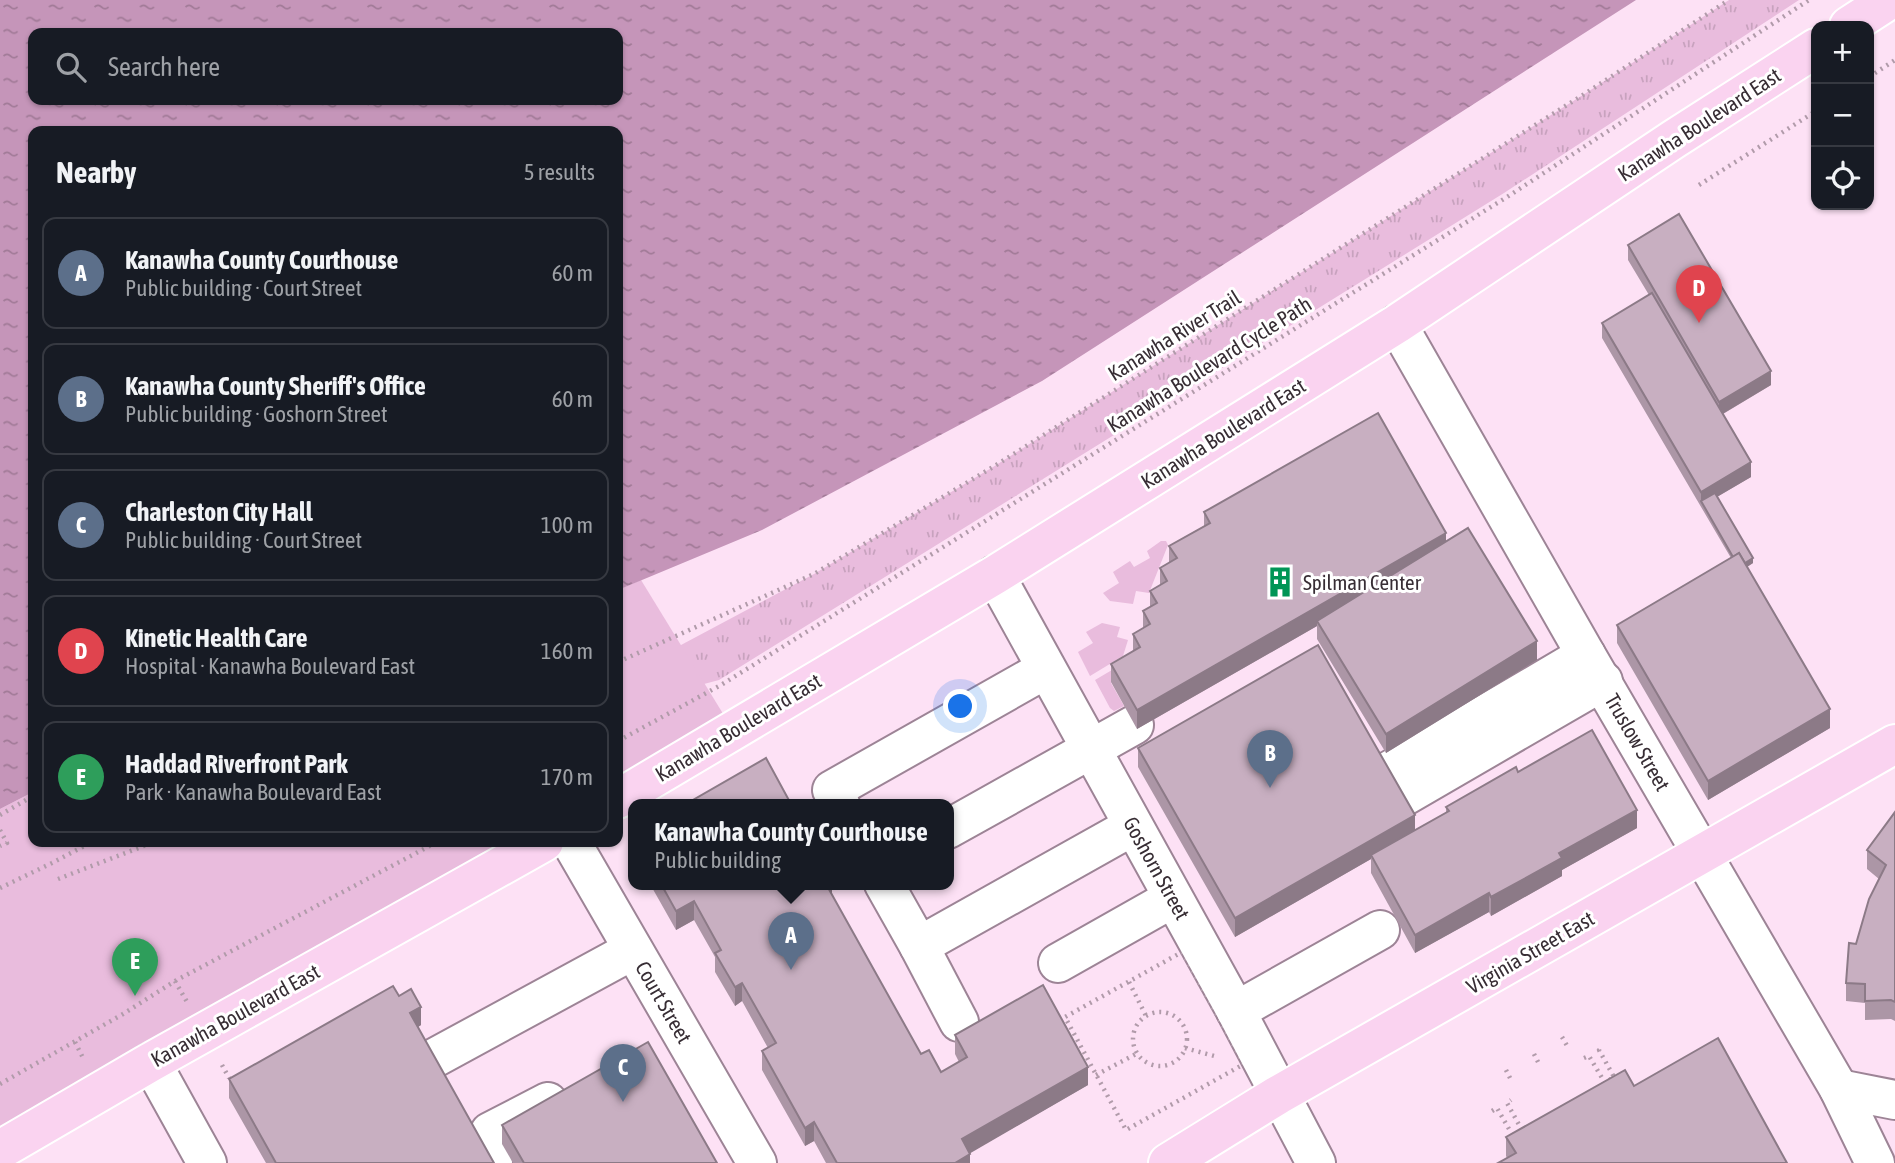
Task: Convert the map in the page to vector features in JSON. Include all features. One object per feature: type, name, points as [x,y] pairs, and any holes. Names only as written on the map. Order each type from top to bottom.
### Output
[{"type":"main road","points":[[1857,21],[1889,0]]},
{"type":"main road","name":"Kanawha Boulevard East","points":[[623,796],[995,575],[1397,324],[1811,51]]},
{"type":"main road","name":"Virginia Street East","points":[[1168,1163],[1278,1095],[1895,744]]},
{"type":"main road","name":"Kanawha Boulevard East","points":[[0,1150],[151,1062],[535,847]]},
{"type":"street","name":"Truslow Street","points":[[1397,324],[1839,1089],[1875,1163]]},
{"type":"street","name":"Goshorn Street","points":[[995,575],[1236,1012],[1315,1163]]},
{"type":"street","points":[[1389,788],[1595,668]]},
{"type":"street","points":[[837,799],[832,790],[1046,669]]},
{"type":"street","points":[[954,826],[1134,724]]},
{"type":"street","points":[[919,946],[1133,826]]},
{"type":"street","name":"Court Street","points":[[574,847],[634,950],[666,1039],[757,1163]]},
{"type":"street","points":[[887,890],[960,1022]]},
{"type":"street","points":[[1058,963],[1173,898]]},
{"type":"street","points":[[1236,1012],[1380,930]]},
{"type":"street","points":[[427,1062],[634,950]]},
{"type":"street","points":[[151,1062],[207,1163]]},
{"type":"street","points":[[493,1163],[484,1147],[490,1132],[582,1083]]},
{"type":"street","points":[[1839,1089],[1895,1100]]},
{"type":"path","name":"Kanawha River Trail","points":[[623,660],[826,567],[1076,415],[1563,108],[1729,0]]},
{"type":"path","name":"Kanawha Boulevard Cycle Path","points":[[623,738],[721,685],[1496,205],[1809,0]]},
{"type":"path","points":[[1874,74],[1895,60]]},
{"type":"path","points":[[1699,185],[1811,114]]},
{"type":"path","points":[[0,815],[28,799]]},
{"type":"path","points":[[0,830],[7,843],[0,846]]},
{"type":"path","points":[[0,888],[82,847]]},
{"type":"path","points":[[58,879],[141,847]]},
{"type":"path","points":[[0,1084],[175,981],[428,847]]},
{"type":"path","points":[[1182,952],[1244,1064],[1126,1130],[1065,1017],[1182,952]]},
{"type":"path","points":[[1129,982],[1146,1017]]},
{"type":"path","points":[[1152,1013],[1173,1014],[1186,1030],[1185,1048],[1178,1059],[1169,1064],[1158,1066],[1149,1063],[1138,1053],[1133,1037],[1136,1027],[1142,1018],[1152,1013]]},
{"type":"path","points":[[1562,1037],[1569,1049]]},
{"type":"path","points":[[1584,1058],[1589,1055],[1605,1083],[1615,1077],[1599,1050],[1603,1047]]},
{"type":"path","points":[[1185,1048],[1220,1058]]},
{"type":"path","points":[[1096,1075],[1138,1053]]},
{"type":"path","points":[[1534,1054],[1540,1066]]},
{"type":"path","points":[[1232,1061],[1244,1064]]},
{"type":"path","points":[[1506,1070],[1512,1082]]},
{"type":"path","points":[[1492,1111],[1497,1108],[1513,1136],[1522,1130],[1507,1103],[1511,1100]]},
{"type":"green space","points":[[1729,0],[1799,0],[1504,193],[719,680],[704,684],[623,672],[623,669],[681,645],[814,574],[993,467]]},
{"type":"green space","points":[[1161,541],[1166,541],[1168,545],[1149,593],[1136,591],[1133,604],[1110,601],[1103,593],[1119,583],[1113,572],[1130,561],[1134,567],[1150,558],[1147,551]]},
{"type":"green space","points":[[641,580],[733,730],[623,794],[623,588]]},
{"type":"green space","points":[[1102,623],[1120,627],[1117,637],[1128,640],[1123,656],[1090,676],[1078,652],[1093,643],[1086,632]]},
{"type":"green space","points":[[1137,639],[1142,648],[1111,683],[1124,706],[1114,711],[1095,680],[1129,660]]},
{"type":"green space","points":[[28,795],[28,847],[530,847],[0,1151],[0,809]]},
{"type":"water","points":[[0,0],[1636,0],[1042,381],[762,530],[623,588],[623,126],[28,126],[28,795],[0,809]]},
{"type":"building","points":[[1679,214],[1771,371],[1719,402],[1628,245]]},
{"type":"building","points":[[1652,293],[1751,462],[1701,492],[1602,323]]},
{"type":"building","name":"Spilman Center","points":[[1378,413],[1446,533],[1137,710],[1111,664],[1140,647],[1133,634],[1150,624],[1143,611],[1157,603],[1150,591],[1167,581],[1160,568],[1177,558],[1169,546],[1210,523],[1204,512]]},
{"type":"building","points":[[1715,493],[1753,558],[1745,563],[1739,553],[1733,557],[1701,501]]},
{"type":"building","points":[[1468,528],[1537,641],[1386,734],[1317,621]]},
{"type":"building","points":[[1739,553],[1830,709],[1708,781],[1617,625]]},
{"type":"building","points":[[1318,645],[1415,815],[1235,918],[1138,748]]},
{"type":"building","points":[[1592,730],[1637,810],[1559,853],[1562,858],[1491,897],[1489,893],[1415,935],[1371,855],[1449,811],[1446,807],[1516,767],[1518,772]]},
{"type":"building","points":[[766,758],[788,799],[695,799]]},
{"type":"building","points":[[1895,812],[1895,1002],[1865,1001],[1865,984],[1846,983],[1849,943],[1856,944],[1869,899],[1886,865],[1867,850]]},
{"type":"building","points":[[664,890],[829,890],[921,1054],[929,1050],[941,1072],[967,1057],[955,1035],[1043,985],[1088,1067],[962,1139],[970,1154],[955,1163],[837,1163],[814,1122],[805,1128],[762,1051],[776,1043],[742,983],[735,987],[715,953],[721,950],[694,901],[676,911]]},
{"type":"building","points":[[393,986],[399,996],[411,989],[421,1007],[410,1013],[494,1163],[276,1163],[229,1079]]},
{"type":"building","points":[[1718,1038],[1787,1163],[1498,1163],[1516,1153],[1506,1137],[1625,1070],[1634,1086]]},
{"type":"building","points":[[648,1042],[717,1163],[524,1163],[502,1125]]},
{"type":"place","name":"Kinetic Health Care","points":[[1699,323]]},
{"type":"place","name":"Spilman Center","points":[[1280,582]]},
{"type":"place","name":"Kanawha County Sheriff's Office","points":[[1270,788]]},
{"type":"place","name":"Kanawha County Courthouse","points":[[791,970]]},
{"type":"place","name":"Haddad Riverfront Park","points":[[135,996]]},
{"type":"place","name":"Charleston City Hall","points":[[623,1102]]}]
